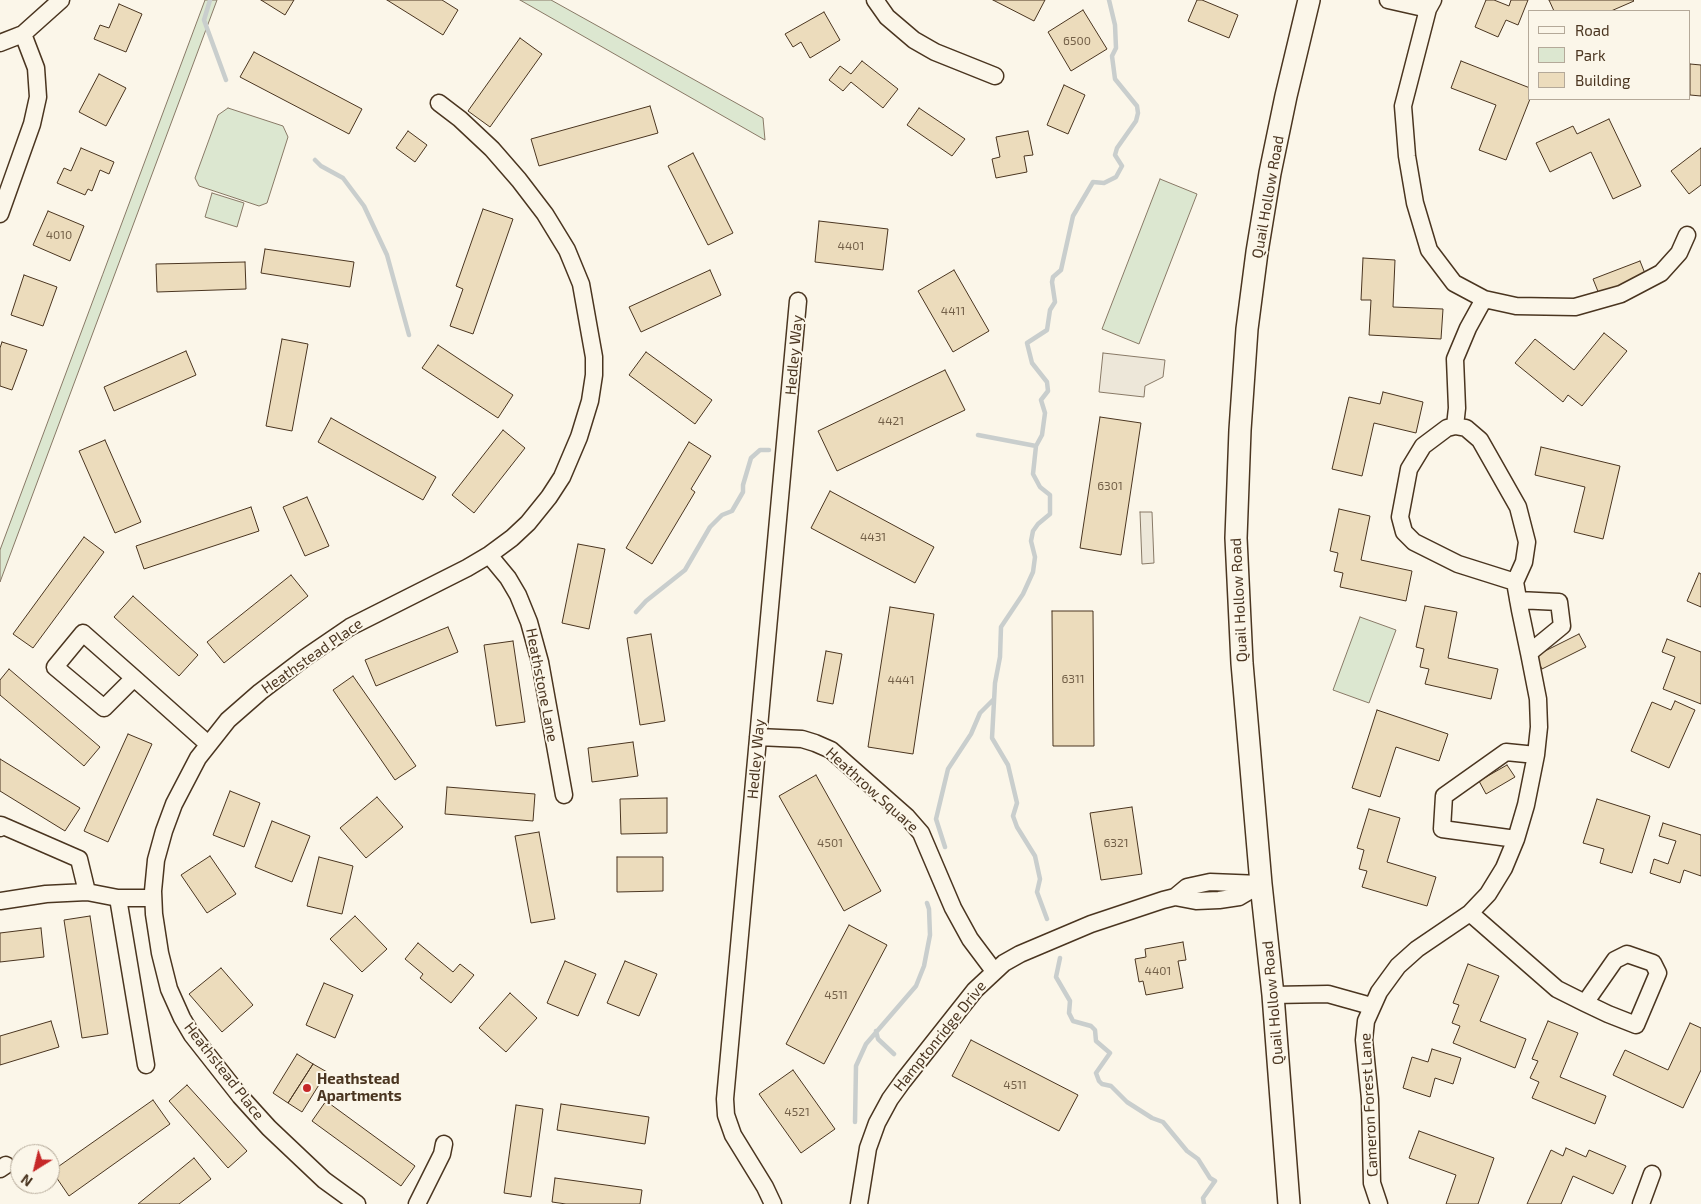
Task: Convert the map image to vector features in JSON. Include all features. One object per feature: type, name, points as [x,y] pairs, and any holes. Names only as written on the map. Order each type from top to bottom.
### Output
[{"type":"main road","name":"Quail Hollow Road","points":[[1289,1204],[1273,995],[1261,884],[1242,663],[1236,548],[1240,430],[1247,329],[1257,252],[1284,106],[1309,0]]},
{"type":"street","points":[[0,43],[23,34],[61,0]]},
{"type":"street","points":[[875,0],[887,16],[914,40],[935,52],[996,76]]},
{"type":"street","points":[[1388,0],[1431,5],[1403,106],[1407,156],[1415,203],[1430,250],[1454,283],[1484,299],[1516,306],[1575,307],[1621,294],[1661,273],[1679,253],[1687,235]]},
{"type":"street","points":[[0,214],[32,124],[38,96],[36,68],[23,34]]},
{"type":"street","name":"Heathstead Place","points":[[357,1204],[324,1180],[269,1128],[240,1096],[192,1035],[169,989],[160,953],[153,898],[156,860],[164,831],[187,777],[208,744],[234,714],[306,657],[350,627],[459,572],[489,555],[512,538],[528,523],[549,497],[562,477],[579,437],[590,401],[594,375],[594,357],[581,284],[567,250],[545,214],[519,180],[492,149],[460,118],[439,103]]},
{"type":"street","points":[[1456,426],[1455,359],[1468,328],[1484,299]]},
{"type":"street","name":"Hedley Way","points":[[773,1204],[765,1187],[733,1135],[726,1115],[725,1099],[798,302]]},
{"type":"street","points":[[1456,426],[1466,428],[1480,440],[1518,508],[1527,542],[1524,562],[1515,582],[1458,564],[1414,542],[1404,532],[1400,517],[1408,469],[1423,446],[1447,428],[1456,426]]},
{"type":"street","name":"Heathstone Lane","points":[[489,555],[513,586],[529,622],[540,662],[564,795]]},
{"type":"street","name":"Cameron Forest Lane","points":[[1379,1204],[1372,1183],[1370,1099],[1364,1040],[1366,1021],[1371,1006],[1398,966],[1417,950],[1470,913],[1488,894],[1504,868],[1516,839],[1526,805],[1536,755],[1539,727],[1538,700],[1515,582]]},
{"type":"street","points":[[1518,600],[1559,602],[1562,626],[1528,653]]},
{"type":"street","points":[[134,678],[104,708],[55,667],[83,633],[134,678],[208,744]]},
{"type":"street","name":"Heathrow Square","points":[[758,737],[802,739],[831,750],[907,817],[921,833],[953,908],[970,939],[994,971]]},
{"type":"street","points":[[1516,839],[1442,830],[1444,796],[1506,752],[1536,755]]},
{"type":"street","points":[[0,828],[1,825],[79,860],[87,892]]},
{"type":"street","name":"Hamptonridge Drive","points":[[859,1204],[868,1148],[878,1122],[890,1099],[975,990],[1004,963],[1020,954],[1091,924],[1175,897],[1187,887],[1210,882],[1261,884]]},
{"type":"street","points":[[0,901],[46,894],[87,892],[118,898],[153,898]]},
{"type":"street","points":[[118,898],[146,1065]]},
{"type":"street","points":[[1470,913],[1557,989],[1585,1003],[1608,1014],[1636,1025],[1658,973],[1653,963],[1627,954],[1615,960],[1585,1003]]},
{"type":"street","points":[[1273,995],[1328,994],[1371,1006]]},
{"type":"street","points":[[417,1204],[442,1154],[444,1144]]},
{"type":"street","points":[[1641,1204],[1652,1174]]},
{"type":"green space","points":[[205,0],[217,0],[0,582],[0,550]]},
{"type":"green space","points":[[520,0],[551,0],[763,118],[765,140]]},
{"type":"green space","points":[[228,108],[283,126],[288,137],[267,203],[259,206],[199,186],[195,178],[218,115]]},
{"type":"green space","points":[[1160,179],[1197,194],[1139,344],[1102,329]]},
{"type":"green space","points":[[212,193],[244,203],[237,227],[205,217]]},
{"type":"green space","points":[[1360,617],[1396,630],[1369,703],[1333,690]]},
{"type":"shaded area","points":[[1103,353],[1165,360],[1163,377],[1145,386],[1144,397],[1099,392]]},
{"type":"shaded area","points":[[1140,512],[1152,512],[1154,563],[1142,564]]},
{"type":"building","points":[[261,0],[294,0],[285,15]]},
{"type":"building","points":[[387,0],[442,0],[458,10],[443,35]]},
{"type":"building","points":[[993,0],[1045,0],[1034,21]]},
{"type":"building","points":[[1197,0],[1202,0],[1238,15],[1229,38],[1188,21]]},
{"type":"building","points":[[1486,0],[1494,0],[1509,6],[1511,0],[1528,0],[1518,25],[1506,20],[1498,37],[1475,27]]},
{"type":"building","points":[[1549,0],[1634,1],[1613,10],[1554,10]]},
{"type":"building","points":[[119,4],[142,14],[126,52],[94,39],[100,25],[109,28]]},
{"type":"building","points":[[1083,10],[1107,49],[1071,71],[1048,32]]},
{"type":"building","points":[[824,12],[840,40],[810,58],[801,42],[793,47],[785,34]]},
{"type":"building","points":[[520,38],[542,54],[490,127],[468,111]]},
{"type":"building","points":[[254,52],[362,109],[349,134],[240,77]]},
{"type":"building","points":[[862,61],[898,89],[883,108],[851,82],[843,91],[829,80],[840,66],[851,74]]},
{"type":"building","points":[[1461,61],[1528,87],[1528,100],[1530,100],[1506,160],[1479,150],[1496,105],[1451,88]]},
{"type":"building","points":[[1691,64],[1701,65],[1701,96],[1691,95]]},
{"type":"building","points":[[99,74],[126,88],[106,126],[79,112]]},
{"type":"building","points":[[1064,85],[1085,95],[1068,134],[1047,125]]},
{"type":"building","points":[[650,106],[658,133],[539,166],[531,139]]},
{"type":"building","points":[[919,108],[965,139],[952,156],[907,125]]},
{"type":"building","points":[[1609,119],[1641,186],[1613,199],[1591,152],[1550,172],[1536,143],[1573,126],[1577,134]]},
{"type":"building","points":[[408,131],[427,145],[415,162],[396,148]]},
{"type":"building","points":[[1028,131],[1033,155],[1024,156],[1027,172],[996,178],[992,159],[1000,157],[996,137]]},
{"type":"building","points":[[81,148],[114,162],[109,174],[100,170],[92,191],[88,189],[85,195],[57,183],[64,168],[71,171]]},
{"type":"building","points":[[1701,148],[1701,185],[1689,194],[1671,171]]},
{"type":"building","points":[[693,153],[733,233],[708,245],[668,166]]},
{"type":"building","points":[[483,209],[513,219],[473,334],[450,326],[463,289],[456,286]]},
{"type":"building","points":[[48,211],[84,226],[70,261],[33,245]]},
{"type":"building","points":[[819,221],[888,229],[883,270],[815,262]]},
{"type":"building","points":[[265,249],[354,262],[350,287],[261,273]]},
{"type":"building","points":[[1363,258],[1395,260],[1393,307],[1443,309],[1441,339],[1369,335],[1371,300],[1361,300]]},
{"type":"building","points":[[1640,261],[1646,276],[1599,294],[1593,279]]},
{"type":"building","points":[[245,262],[246,289],[157,292],[156,264]]},
{"type":"building","points":[[710,270],[721,295],[641,332],[629,307]]},
{"type":"building","points":[[954,270],[989,331],[953,352],[918,291]]},
{"type":"building","points":[[24,275],[57,287],[43,326],[11,315]]},
{"type":"building","points":[[1604,333],[1627,351],[1582,406],[1568,395],[1563,402],[1515,363],[1535,339],[1574,370]]},
{"type":"building","points":[[282,339],[308,344],[292,431],[266,426]]},
{"type":"building","points":[[2,342],[27,350],[12,390],[0,386],[0,348]]},
{"type":"building","points":[[438,345],[513,395],[498,418],[422,368]]},
{"type":"building","points":[[186,351],[196,375],[114,411],[104,387]]},
{"type":"building","points":[[646,352],[712,400],[695,424],[629,375]]},
{"type":"building","points":[[945,370],[965,410],[837,471],[818,431]]},
{"type":"building","points":[[1383,392],[1423,402],[1416,433],[1374,423],[1362,476],[1332,469],[1349,397],[1380,404]]},
{"type":"building","points":[[1100,417],[1141,423],[1121,555],[1080,548]]},
{"type":"building","points":[[331,418],[436,477],[423,500],[318,442]]},
{"type":"building","points":[[503,430],[525,448],[474,513],[452,495]]},
{"type":"building","points":[[105,440],[141,522],[115,533],[79,451]]},
{"type":"building","points":[[689,442],[711,456],[691,489],[695,492],[652,564],[626,548]]},
{"type":"building","points":[[1541,447],[1620,466],[1603,539],[1574,532],[1585,487],[1535,475]]},
{"type":"building","points":[[830,491],[934,547],[915,583],[811,528]]},
{"type":"building","points":[[307,497],[329,546],[305,556],[283,507]]},
{"type":"building","points":[[251,507],[259,531],[144,569],[136,546]]},
{"type":"building","points":[[1339,509],[1370,516],[1361,560],[1412,571],[1406,601],[1340,587],[1343,573],[1334,571],[1338,553],[1330,551]]},
{"type":"building","points":[[84,537],[104,552],[33,648],[13,634]]},
{"type":"building","points":[[578,544],[605,549],[589,629],[562,623]]},
{"type":"building","points":[[1699,573],[1701,574],[1701,607],[1687,601]]},
{"type":"building","points":[[291,575],[308,596],[224,663],[207,642]]},
{"type":"building","points":[[133,596],[198,655],[179,676],[114,617]]},
{"type":"building","points":[[1425,606],[1457,612],[1448,658],[1498,669],[1491,699],[1425,684],[1429,669],[1420,667],[1424,649],[1416,647]]},
{"type":"building","points":[[890,607],[934,614],[913,754],[868,747]]},
{"type":"building","points":[[1052,611],[1093,611],[1094,746],[1053,746]]},
{"type":"building","points":[[448,627],[458,652],[376,686],[365,660]]},
{"type":"building","points":[[651,634],[665,721],[640,725],[627,638]]},
{"type":"building","points":[[1579,634],[1586,647],[1542,669],[1535,656]]},
{"type":"building","points":[[1667,639],[1701,652],[1701,704],[1663,689],[1675,657],[1662,652]]},
{"type":"building","points":[[513,641],[525,722],[496,726],[484,645]]},
{"type":"building","points":[[826,651],[842,654],[833,704],[817,701]]},
{"type":"building","points":[[9,669],[100,747],[84,766],[0,695],[0,680]]},
{"type":"building","points":[[353,676],[416,766],[395,780],[333,690]]},
{"type":"building","points":[[1675,701],[1695,710],[1669,768],[1631,751],[1652,702],[1671,710]]},
{"type":"building","points":[[1377,710],[1448,734],[1439,761],[1396,747],[1380,797],[1352,788]]},
{"type":"building","points":[[128,734],[152,744],[108,842],[84,831]]},
{"type":"building","points":[[633,742],[638,776],[592,782],[588,748]]},
{"type":"building","points":[[0,759],[80,808],[65,831],[0,791]]},
{"type":"building","points":[[1507,765],[1515,777],[1486,794],[1479,781]]},
{"type":"building","points":[[816,775],[881,891],[844,911],[779,796]]},
{"type":"building","points":[[447,787],[535,794],[533,821],[445,814]]},
{"type":"building","points":[[230,791],[260,803],[244,847],[213,835]]},
{"type":"building","points":[[377,797],[403,827],[366,858],[340,828]]},
{"type":"building","points":[[667,798],[667,833],[621,834],[620,799]]},
{"type":"building","points":[[1597,799],[1650,816],[1632,873],[1600,863],[1604,849],[1583,843]]},
{"type":"building","points":[[1132,807],[1142,874],[1101,880],[1090,813]]},
{"type":"building","points":[[1369,809],[1400,818],[1387,862],[1436,877],[1427,906],[1362,887],[1367,871],[1359,869],[1364,850],[1357,848]]},
{"type":"building","points":[[272,821],[310,836],[292,882],[255,867]]},
{"type":"building","points":[[1663,823],[1701,835],[1701,876],[1684,870],[1680,883],[1650,873],[1654,859],[1668,864],[1676,841],[1659,836]]},
{"type":"building","points":[[539,832],[555,919],[531,923],[515,836]]},
{"type":"building","points":[[210,856],[236,894],[207,913],[181,875]]},
{"type":"building","points":[[319,857],[353,866],[342,914],[307,906]]},
{"type":"building","points":[[617,857],[663,857],[663,891],[617,892]]},
{"type":"building","points":[[90,916],[108,1034],[82,1038],[64,920]]},
{"type":"building","points":[[355,916],[387,949],[362,972],[330,939]]},
{"type":"building","points":[[849,925],[887,945],[824,1064],[786,1044]]},
{"type":"building","points":[[41,928],[44,957],[0,962],[0,933]]},
{"type":"building","points":[[1183,942],[1186,960],[1178,961],[1183,988],[1146,995],[1143,981],[1139,982],[1135,959],[1146,957],[1145,949]]},
{"type":"building","points":[[418,943],[453,972],[460,964],[474,975],[451,1003],[420,978],[423,974],[405,959]]},
{"type":"building","points":[[565,961],[596,974],[578,1016],[547,1003]]},
{"type":"building","points":[[625,961],[657,974],[639,1016],[607,1003]]},
{"type":"building","points":[[1468,964],[1499,976],[1480,1021],[1526,1039],[1515,1068],[1453,1043],[1460,1026],[1452,1023],[1459,1005],[1453,1003]]},
{"type":"building","points":[[221,968],[253,1005],[222,1032],[189,994]]},
{"type":"building","points":[[324,983],[353,995],[335,1038],[306,1025]]},
{"type":"building","points":[[510,993],[537,1018],[506,1052],[479,1028]]},
{"type":"building","points":[[51,1021],[59,1047],[0,1065],[0,1036]]},
{"type":"building","points":[[1548,1021],[1578,1033],[1560,1077],[1606,1096],[1595,1124],[1532,1098],[1539,1082],[1530,1078],[1538,1061],[1532,1059]]},
{"type":"building","points":[[1690,1023],[1701,1028],[1701,1070],[1683,1108],[1613,1075],[1625,1050],[1668,1070]]},
{"type":"building","points":[[971,1040],[1078,1095],[1059,1131],[952,1076]]},
{"type":"building","points":[[1432,1049],[1461,1058],[1453,1084],[1435,1078],[1430,1097],[1403,1088],[1412,1057],[1428,1062]]},
{"type":"building","points":[[297,1054],[313,1064],[288,1103],[273,1093]]},
{"type":"building","name":"Heathstead Apartments","points":[[313,1064],[327,1072],[302,1112],[288,1103]]},
{"type":"building","points":[[793,1070],[835,1129],[801,1153],[759,1094]]},
{"type":"building","points":[[187,1085],[247,1151],[228,1168],[169,1101]]},
{"type":"building","points":[[153,1100],[170,1124],[69,1196],[60,1183],[60,1165]]},
{"type":"building","points":[[326,1101],[415,1166],[401,1186],[312,1121]]},
{"type":"building","points":[[561,1104],[649,1117],[645,1144],[557,1130]]},
{"type":"building","points":[[516,1105],[543,1109],[531,1197],[504,1193]]},
{"type":"building","points":[[1419,1131],[1494,1158],[1478,1204],[1446,1204],[1456,1175],[1409,1158]]},
{"type":"building","points":[[1566,1148],[1586,1157],[1589,1150],[1626,1166],[1613,1194],[1573,1176],[1561,1204],[1527,1204],[1551,1150],[1563,1156]]},
{"type":"building","points":[[194,1158],[211,1179],[179,1204],[138,1204]]},
{"type":"building","points":[[555,1178],[642,1190],[640,1204],[566,1204],[552,1202]]},
{"type":"waterway","points":[[210,0],[204,20],[226,80]]},
{"type":"waterway","points":[[1047,919],[1037,892],[1040,879],[1035,856],[1017,827],[1013,816],[1017,803],[1008,765],[992,738],[995,683],[1000,657],[1001,627],[1023,594],[1033,572],[1035,557],[1031,541],[1033,531],[1050,514],[1050,495],[1040,487],[1033,474],[1036,446],[1042,435],[1045,413],[1041,400],[1048,391],[1047,382],[1032,363],[1027,343],[1047,330],[1050,310],[1055,302],[1053,277],[1061,270],[1073,216],[1093,182],[1104,183],[1116,177],[1122,166],[1115,155],[1117,148],[1136,121],[1138,113],[1137,106],[1115,79],[1112,56],[1116,48],[1115,25],[1109,0]]},
{"type":"waterway","points":[[315,160],[321,166],[343,178],[364,206],[387,255],[409,335]]},
{"type":"waterway","points":[[978,435],[1036,446]]},
{"type":"waterway","points":[[636,612],[646,601],[685,570],[710,527],[722,515],[732,511],[743,492],[743,485],[751,458],[760,450],[769,450]]},
{"type":"waterway","points":[[945,847],[936,819],[948,769],[971,734],[980,713],[994,699]]},
{"type":"waterway","points":[[855,1122],[856,1066],[866,1044],[916,986],[924,966],[930,935],[927,903]]},
{"type":"waterway","points":[[1060,958],[1056,977],[1070,1001],[1069,1013],[1073,1021],[1091,1026],[1095,1030],[1096,1041],[1110,1053],[1096,1073],[1099,1081],[1102,1084],[1111,1086],[1127,1102],[1152,1118],[1163,1122],[1187,1151],[1198,1159],[1210,1178],[1215,1181],[1203,1198],[1204,1204]]},
{"type":"waterway","points":[[876,1031],[878,1039],[894,1054]]},
{"type":"place","name":"Heathstead Apartments","points":[[307,1088]]}]
